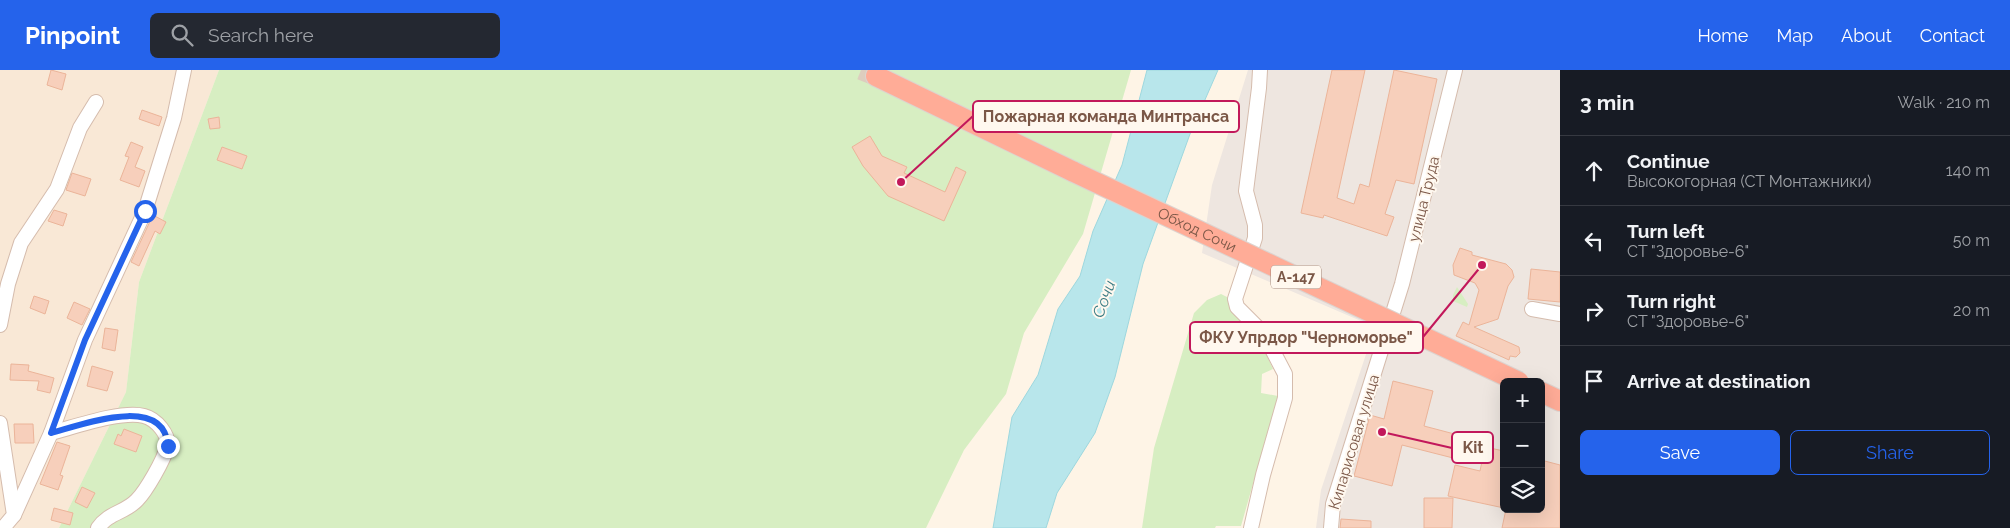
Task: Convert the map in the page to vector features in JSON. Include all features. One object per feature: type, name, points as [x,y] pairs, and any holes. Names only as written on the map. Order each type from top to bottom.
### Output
[{"type":"highway","name":"Обход Сочи","points":[[876,76],[933,105],[1510,378]]},
{"type":"highway","points":[[1545,394],[1560,401]]},
{"type":"street","points":[[3,528],[14,515],[51,433],[85,340],[145,211],[174,118],[184,70]]},
{"type":"street","points":[[1251,528],[1262,475],[1285,398],[1285,374],[1281,366],[1264,334],[1238,307],[1235,299],[1255,238],[1246,191],[1260,70]]},
{"type":"street","name":"улица Труда","points":[[1389,327],[1402,284],[1455,70]]},
{"type":"street","points":[[0,325],[8,284],[21,243],[57,189],[80,128],[96,102]]},
{"type":"street","points":[[1532,309],[1560,314]]},
{"type":"street","name":"Кипарисовая улица","points":[[1331,528],[1333,504],[1389,327]]},
{"type":"street","points":[[51,433],[109,418],[144,416],[154,420],[167,438],[168,446],[138,499],[131,506],[105,518],[98,528]]},
{"type":"street","points":[[0,423],[14,515]]},
{"type":"shaded area","points":[[0,70],[219,70],[139,282],[126,392],[59,528],[0,528]]},
{"type":"shaded area","points":[[1248,70],[1560,70],[1560,528],[1316,528],[1321,490],[1375,327],[1202,253],[1212,185]]},
{"type":"green space","points":[[219,70],[1131,70],[1083,234],[1024,333],[1006,394],[964,450],[926,528],[59,528],[126,392],[139,282]]},
{"type":"green space","points":[[1457,287],[1468,304],[1467,307],[1453,301],[1453,295]]},
{"type":"green space","points":[[1221,294],[1227,297],[1260,341],[1273,369],[1262,374],[1261,393],[1278,396],[1241,526],[1142,528],[1154,448],[1194,313],[1207,300]]},
{"type":"water","name":"Сочи","points":[[1147,70],[1218,70],[1190,134],[1143,264],[1115,377],[1095,433],[1057,493],[1046,528],[993,528],[1012,417],[1038,375],[1058,309],[1080,276],[1093,231],[1122,165]]},
{"type":"building","points":[[51,70],[66,74],[62,90],[47,85]]},
{"type":"building","points":[[1332,70],[1365,70],[1337,198],[1354,204],[1360,184],[1369,187],[1394,70],[1437,79],[1414,184],[1396,180],[1385,214],[1394,217],[1387,236],[1324,215],[1323,218],[1301,213]]},
{"type":"building","points":[[142,110],[162,117],[159,126],[139,119]]},
{"type":"building","points":[[219,117],[220,128],[210,129],[208,119]]},
{"type":"building","points":[[870,136],[882,156],[907,167],[904,173],[945,192],[956,167],[966,172],[944,221],[888,196],[863,166],[852,147]]},
{"type":"building","points":[[131,142],[143,147],[135,167],[145,171],[139,187],[120,180],[129,157],[125,156]]},
{"type":"building","points":[[222,147],[247,156],[242,169],[217,160]]},
{"type":"building","points":[[72,173],[91,179],[85,196],[66,190]]},
{"type":"building","points":[[54,210],[67,214],[63,226],[48,221]]},
{"type":"building","points":[[153,215],[166,222],[160,234],[155,231],[139,266],[131,262]]},
{"type":"building","points":[[1460,248],[1472,252],[1472,255],[1506,264],[1512,270],[1514,277],[1508,286],[1498,319],[1474,327],[1519,347],[1520,353],[1516,357],[1510,356],[1509,360],[1456,336],[1463,322],[1469,325],[1479,290],[1475,283],[1454,275],[1453,265]]},
{"type":"building","points":[[1531,269],[1560,272],[1560,302],[1528,299]]},
{"type":"building","points":[[34,296],[49,301],[45,314],[30,308]]},
{"type":"building","points":[[74,302],[90,309],[82,325],[67,318]]},
{"type":"building","points":[[105,328],[118,330],[115,351],[102,348]]},
{"type":"building","points":[[11,364],[29,365],[28,371],[54,378],[50,393],[37,390],[39,381],[10,380]]},
{"type":"building","points":[[92,366],[113,372],[107,391],[87,386]]},
{"type":"building","points":[[1393,381],[1433,391],[1424,426],[1462,436],[1457,459],[1402,445],[1392,486],[1354,476],[1370,415],[1384,419]]},
{"type":"building","points":[[14,424],[33,424],[34,443],[15,443]]},
{"type":"building","points":[[124,429],[142,436],[136,452],[114,444],[118,434],[121,436]]},
{"type":"building","points":[[57,442],[70,446],[60,475],[63,476],[58,490],[40,484]]},
{"type":"building","points":[[1485,447],[1500,450],[1500,507],[1448,496],[1455,465],[1480,471]]},
{"type":"building","points":[[1545,461],[1560,465],[1560,528],[1502,528],[1505,513],[1545,513]]},
{"type":"building","points":[[82,487],[95,493],[87,508],[75,502]]},
{"type":"building","points":[[1424,498],[1453,498],[1452,528],[1424,528]]},
{"type":"building","points":[[54,508],[73,513],[70,525],[51,520]]},
{"type":"building","points":[[1341,519],[1371,521],[1371,528],[1340,528]]},
{"type":"tunnel","points":[[861,70],[876,76]]},
{"type":"place","name":"Пожарная команда Минтранса","points":[[901,182]]},
{"type":"place","name":"ФКУ Упрдор \"Черноморье\"","points":[[1482,265]]},
{"type":"place","name":"Kit","points":[[1382,432]]},
{"type":"route","points":[[145,211],[85,340],[51,433],[109,418],[144,416],[154,420],[167,438],[168,446]]}]
